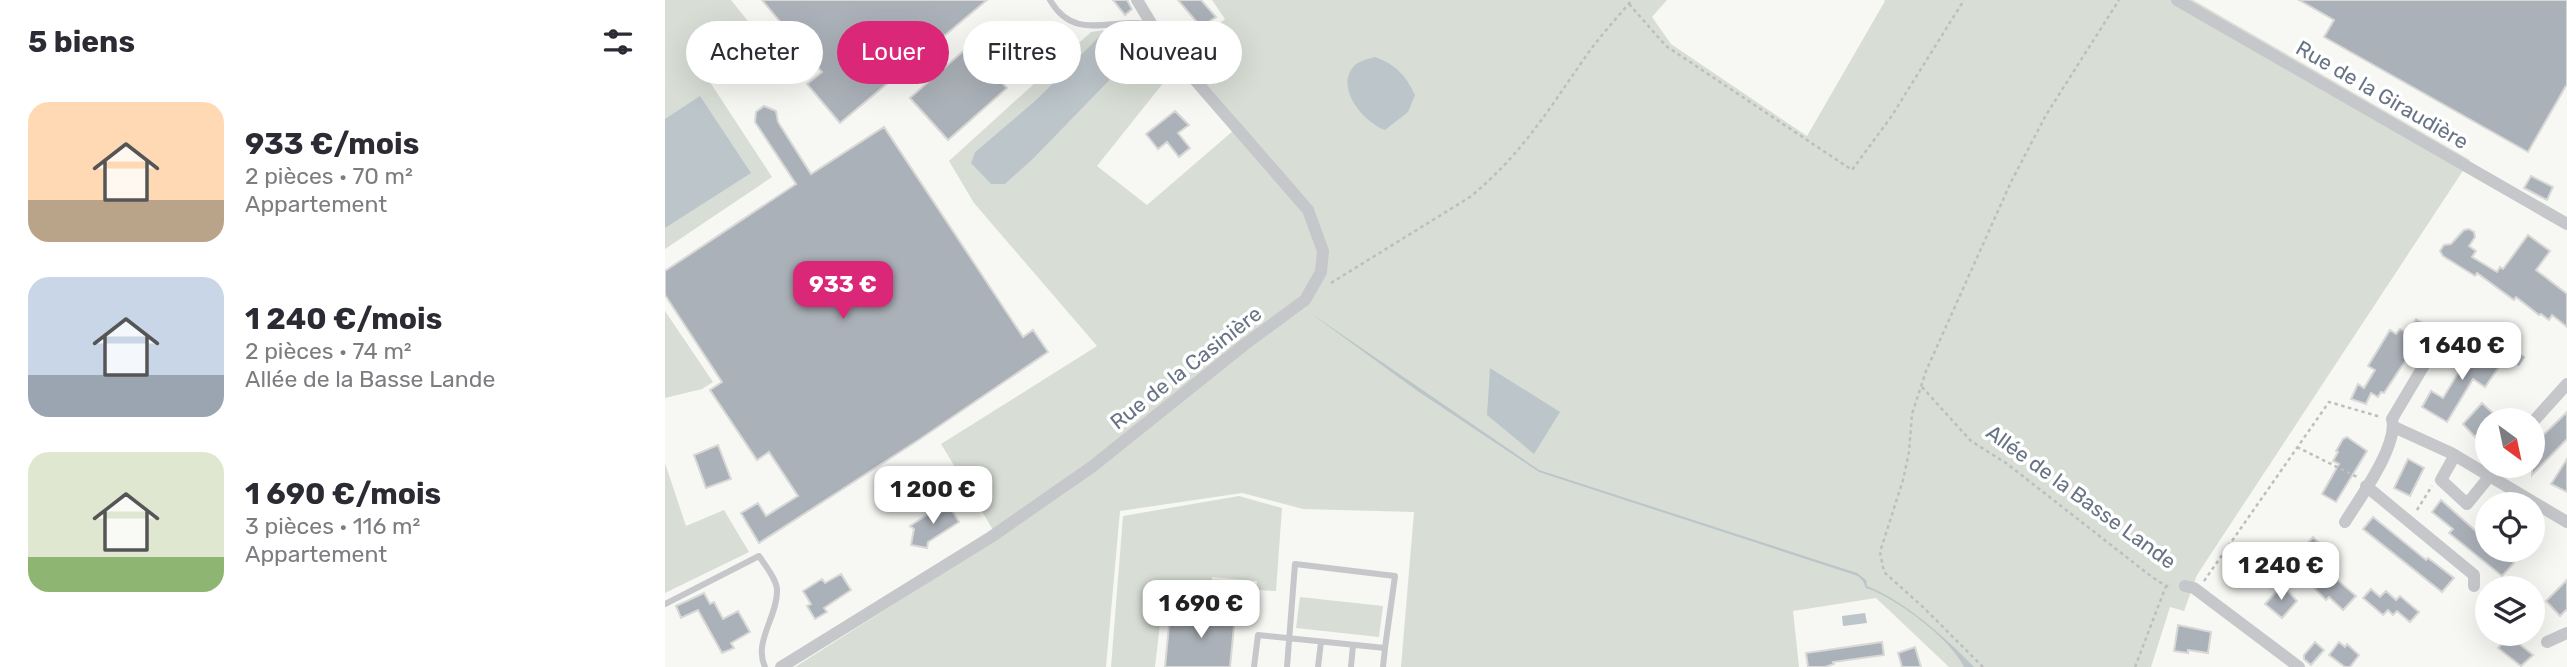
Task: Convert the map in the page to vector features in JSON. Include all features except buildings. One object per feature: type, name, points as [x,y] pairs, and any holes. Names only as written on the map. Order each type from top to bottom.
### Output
[{"type":"street","name":"Rue de la Casinière","points":[[1137,0],[1149,21]]},
{"type":"street","name":"Rue de la Giraudière","points":[[2177,0],[2567,224]]},
{"type":"street","name":"Rue de la Casinière","points":[[781,667],[991,537],[1093,466],[1244,345],[1305,300],[1321,272],[1323,251],[1307,210],[1198,84]]},
{"type":"street","points":[[2345,522],[2388,448],[2393,423],[2433,350]]},
{"type":"street","points":[[2545,408],[2567,384]]},
{"type":"street","points":[[2393,423],[2475,465]]},
{"type":"street","points":[[2455,455],[2441,480],[2467,504],[2481,478]]},
{"type":"street","points":[[2498,478],[2567,522]]},
{"type":"street","points":[[2366,486],[2474,575],[2474,586]]},
{"type":"street","name":"Allée de la Basse Lande","points":[[2185,586],[2197,591],[2299,667]]},
{"type":"street","points":[[2547,642],[2567,634]]},
{"type":"lane","points":[[1050,0],[1073,24],[1095,27]]},
{"type":"lane","points":[[665,604],[759,555],[778,588],[774,611],[763,643],[762,661],[765,667]]},
{"type":"lane","points":[[1287,667],[1296,564],[1395,576],[1383,667]]},
{"type":"lane","points":[[1254,667],[1258,635],[1385,648]]},
{"type":"lane","points":[[1318,667],[1321,642]]},
{"type":"lane","points":[[1351,667],[1353,645]]},
{"type":"path","points":[[1326,286],[1470,197],[1490,180],[1530,137],[1585,57],[1630,2],[1666,46],[1852,170],[1891,117],[1963,0]]},
{"type":"path","points":[[1983,667],[1884,572],[1880,552],[1903,480],[1909,452],[1912,414],[1926,371],[2011,182],[2046,115],[2119,0]]},
{"type":"path","name":"Allée de la Basse Lande","points":[[1922,387],[1971,441],[2006,463],[2076,520],[2167,586],[2185,586]]},
{"type":"path","points":[[2197,591],[2329,402],[2393,423]]},
{"type":"path","points":[[2297,447],[2363,480],[2366,486]]},
{"type":"path","points":[[2410,522],[2434,482],[2441,480]]},
{"type":"path","points":[[2136,667],[2167,586]]},
{"type":"shaded area","points":[[665,0],[731,0],[748,21],[686,21],[686,84],[711,84],[772,177],[665,249]]},
{"type":"shaded area","points":[[1212,0],[1667,0],[1652,17],[1671,44],[1807,136],[1884,0],[2193,0],[2470,160],[2197,575],[2184,611],[2170,607],[2151,667],[1949,667],[1876,598],[1793,611],[1799,667],[1401,667],[1414,512],[1303,509],[1242,493],[1120,511],[1106,667],[795,667],[998,538],[941,444],[1097,346],[974,203],[949,161],[1034,84],[1052,84],[975,152],[1005,184],[1106,84],[1162,84],[1097,166],[1147,205],[1241,124],[1207,84],[1242,84],[1242,21],[1223,21],[1225,19]]},
{"type":"shaded area","points":[[1095,31],[1095,42],[1081,56],[1081,41]]},
{"type":"shaded area","points":[[1095,41],[1095,84],[1106,84],[1005,184],[991,184],[971,163],[975,152],[1052,84],[1081,84],[1081,55]]},
{"type":"shaded area","points":[[1375,57],[1399,71],[1415,95],[1408,112],[1385,130],[1360,112],[1349,93],[1347,83],[1355,65]]},
{"type":"shaded area","points":[[700,96],[751,173],[665,228],[665,119]]},
{"type":"shaded area","points":[[665,311],[713,382],[702,389],[665,398]]},
{"type":"shaded area","points":[[1309,312],[1539,470],[1857,573],[1866,580],[1867,586],[1896,601],[1924,621],[1974,667],[1964,667],[1935,632],[1892,600],[1866,588],[1858,576],[1539,472],[1416,390]]},
{"type":"shaded area","points":[[2507,344],[2525,357],[2519,366],[2501,352]]},
{"type":"shaded area","points":[[1490,368],[1560,412],[1534,454],[1487,415]]},
{"type":"shaded area","points":[[665,463],[686,526],[724,510],[749,552],[665,593]]},
{"type":"shaded area","points":[[1239,496],[1282,508],[1276,591],[1257,590],[1257,581],[1212,577],[1209,615],[1162,607],[1155,667],[1111,667],[1123,516]]},
{"type":"shaded area","points":[[1300,597],[1383,606],[1379,637],[1296,628]]},
{"type":"shaded area","points":[[1865,613],[1867,623],[1843,626],[1842,616]]}]
